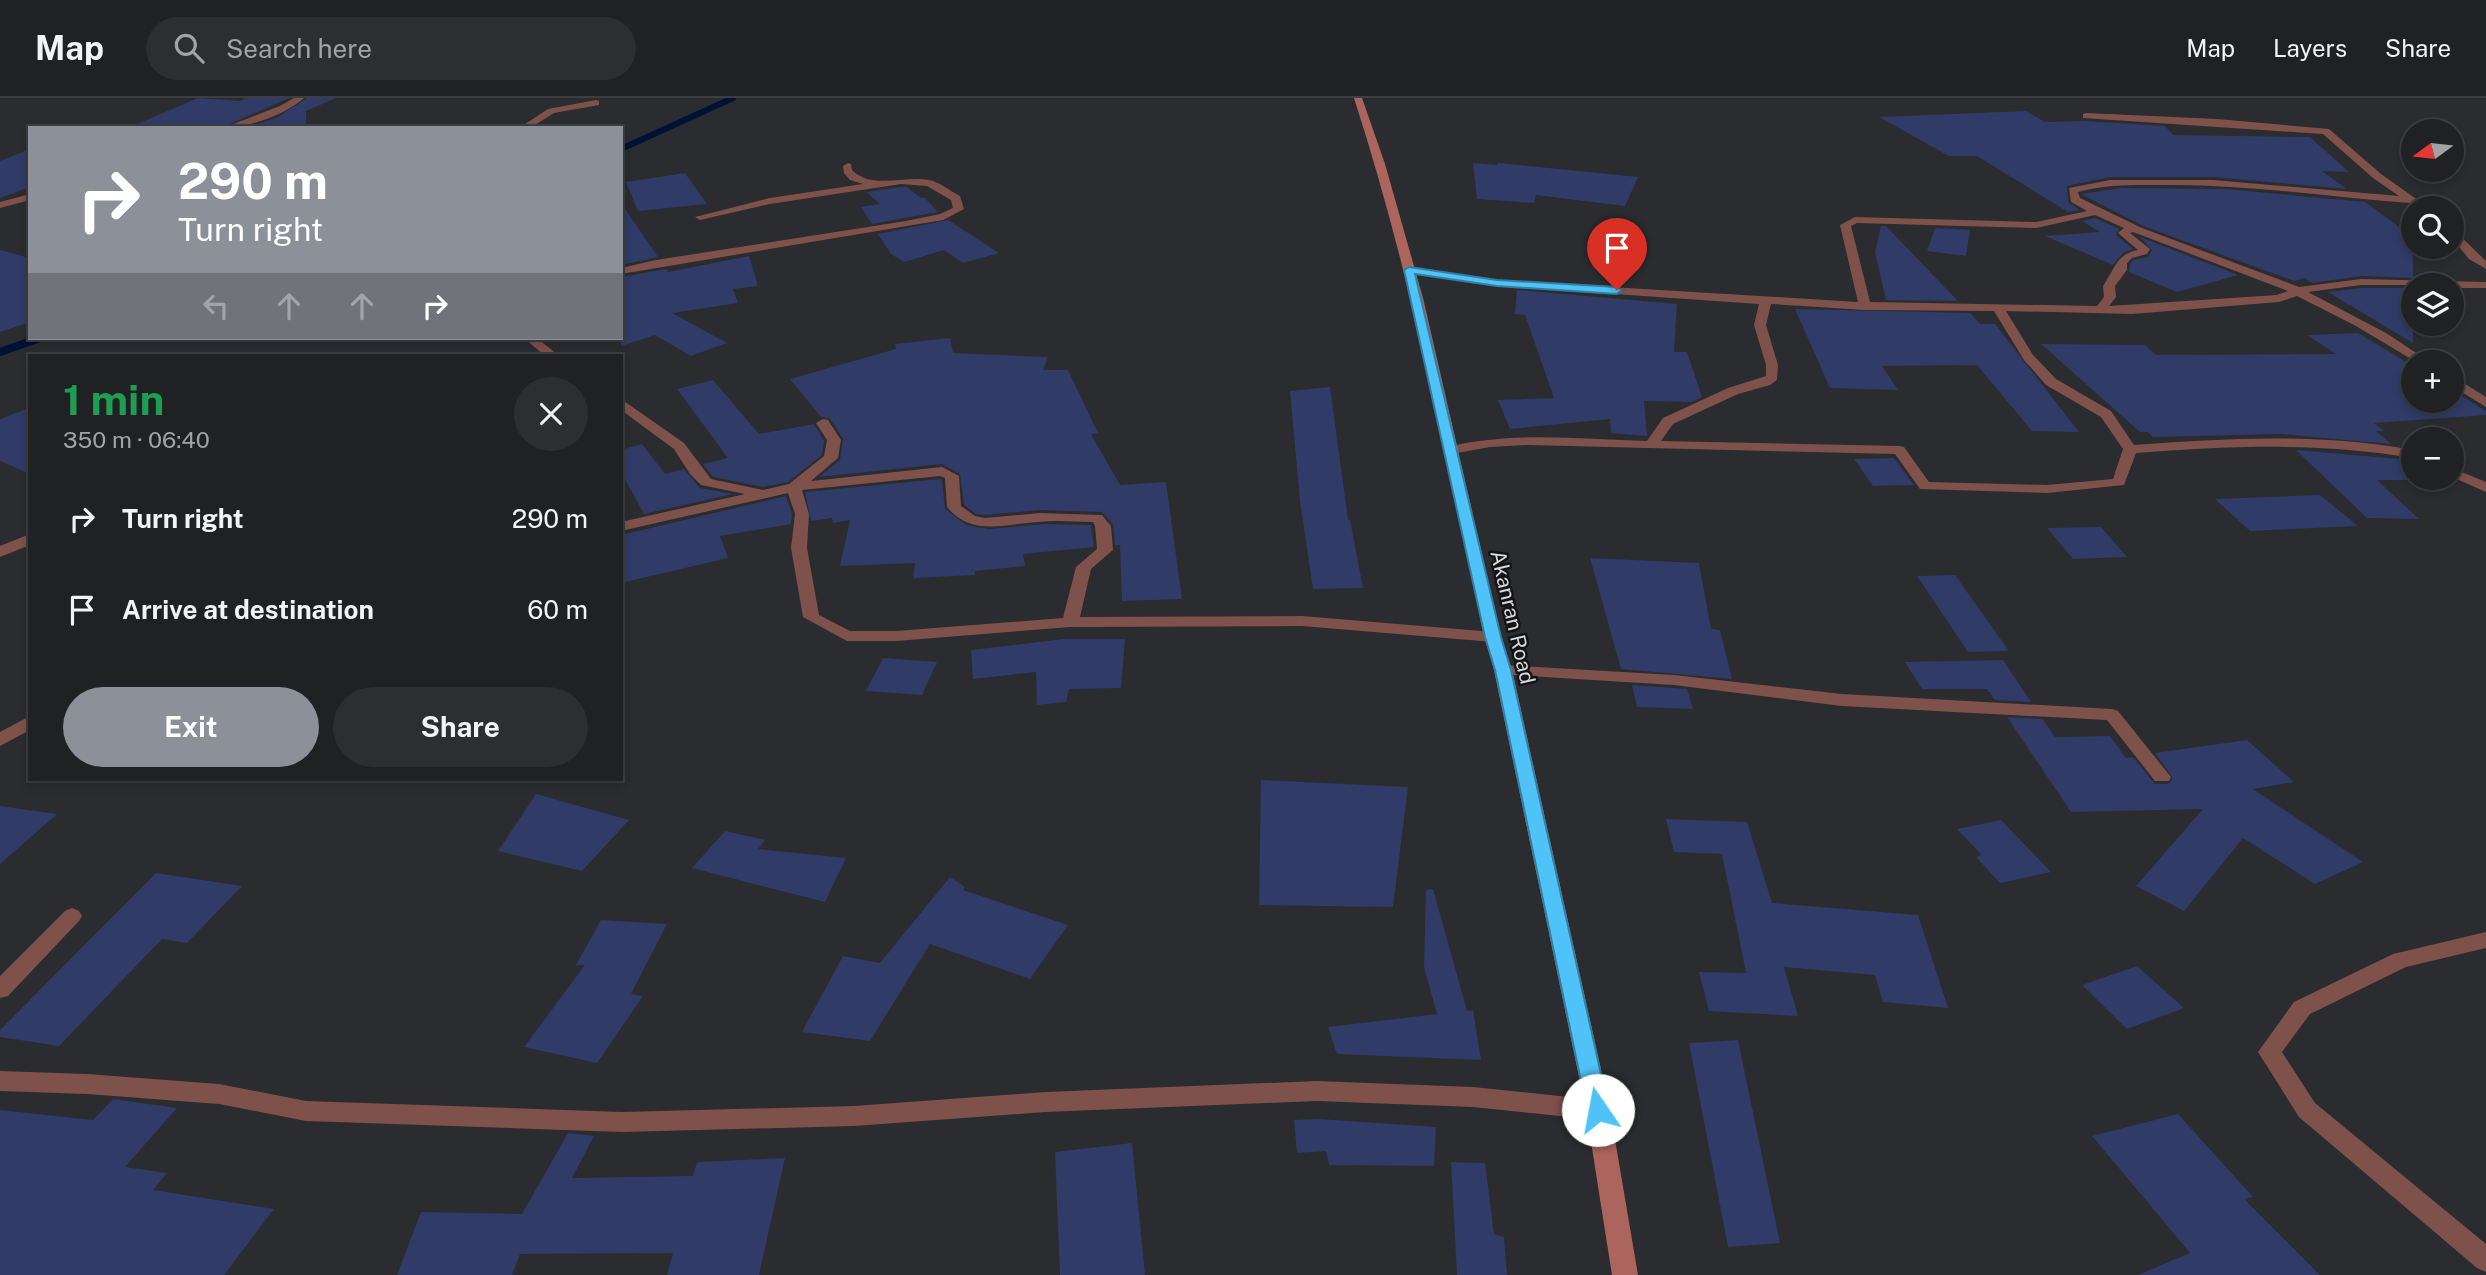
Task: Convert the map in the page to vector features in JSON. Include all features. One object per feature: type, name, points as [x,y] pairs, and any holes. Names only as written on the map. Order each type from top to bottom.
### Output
[{"type":"main road","name":"Akanran Road","points":[[1357,98],[1373,141],[1409,270],[1493,637],[1503,670],[1598,1110],[1625,1275]]},
{"type":"street","points":[[233,126],[283,108],[300,98]]},
{"type":"street","points":[[526,126],[551,111],[596,103]]},
{"type":"street","points":[[2086,116],[2217,122],[2326,131],[2404,196]]},
{"type":"street","points":[[848,166],[847,171],[855,178],[874,184]]},
{"type":"street","points":[[623,271],[906,224],[943,217],[958,209],[956,198],[918,180],[874,184],[722,210],[701,217]]},
{"type":"street","points":[[2401,199],[2291,187],[2182,181],[2121,182],[2073,190],[2075,200],[2095,212],[2132,229],[2250,271],[2346,316],[2404,350]]},
{"type":"street","points":[[0,205],[28,198]]},
{"type":"street","points":[[1865,306],[1845,225],[1855,220],[2036,225],[2095,212]]},
{"type":"street","points":[[2101,309],[2110,298],[2109,286],[2121,270],[2122,262],[2128,255],[2143,252],[2144,249],[2123,233],[2132,229]]},
{"type":"street","points":[[2464,246],[2473,257],[2486,266]]},
{"type":"street","points":[[1409,270],[1497,283],[1766,301],[1865,306],[2132,310],[2279,298],[2308,288],[2361,282],[2486,285]]},
{"type":"street","points":[[1652,444],[1668,421],[1733,391],[1765,382],[1772,377],[1772,365],[1760,325],[1766,301]]},
{"type":"street","points":[[1997,307],[2028,357],[2051,382],[2106,414],[2130,449]]},
{"type":"street","points":[[533,340],[551,354]]},
{"type":"street","points":[[2464,388],[2486,403]]},
{"type":"street","points":[[623,404],[679,446],[695,471],[706,482],[764,494]]},
{"type":"street","points":[[794,487],[831,458],[834,440],[823,423]]},
{"type":"street","points":[[1451,450],[1481,443],[1527,438],[1554,443],[1899,450],[1925,486],[2013,489],[2093,486],[2119,482],[2130,449]]},
{"type":"street","points":[[2130,449],[2263,440],[2318,442],[2401,451]]},
{"type":"street","points":[[623,527],[794,487],[943,471],[952,476],[954,507],[970,520],[985,523],[1040,517],[1097,518],[1103,526],[1105,550],[1084,566],[1070,622]]},
{"type":"street","points":[[2464,478],[2486,488]]},
{"type":"street","points":[[794,487],[802,514],[799,548],[811,617],[847,636],[896,636],[1070,622],[1302,621],[1493,637]]},
{"type":"street","points":[[0,552],[28,539]]},
{"type":"street","points":[[1503,670],[1674,680],[1842,700],[2112,715],[2162,777]]},
{"type":"street","points":[[0,740],[28,723]]},
{"type":"street","points":[[0,990],[72,916]]},
{"type":"street","points":[[2486,940],[2401,960],[2302,1007],[2269,1052],[2307,1110],[2486,1260]]},
{"type":"street","points":[[0,1081],[87,1084],[219,1094],[306,1111],[609,1122],[855,1116],[1045,1102],[1317,1091],[1473,1097],[1598,1110]]},
{"type":"building","points":[[198,98],[240,101],[245,98],[289,98],[226,126],[133,126]]},
{"type":"building","points":[[307,98],[336,98],[306,111],[306,126],[252,126],[278,117]]},
{"type":"building","points":[[2026,111],[2045,122],[2085,121],[2165,126],[2173,135],[2310,137],[2349,172],[2322,171],[2347,189],[2213,177],[2110,177],[2067,186],[2068,202],[2080,210],[2068,212],[1977,156],[1949,156],[1879,117]]},
{"type":"building","points":[[28,150],[28,188],[0,198],[0,161]]},
{"type":"building","points":[[1473,163],[1498,163],[1638,177],[1625,206],[1536,195],[1534,203],[1477,199]]},
{"type":"building","points":[[685,173],[707,204],[638,211],[626,182]]},
{"type":"building","points":[[907,187],[925,198],[938,212],[872,224],[861,207],[880,204],[866,192]]},
{"type":"building","points":[[2121,188],[2225,189],[2365,202],[2401,228],[2401,259],[2413,259],[2413,273],[2401,273],[2401,278],[2361,276],[2312,283],[2305,278],[2294,281],[2143,226],[2081,194]]},
{"type":"building","points":[[623,206],[658,257],[623,265]]},
{"type":"building","points":[[2095,218],[2119,229],[2116,235],[2133,249],[2123,253],[2113,265],[2045,236],[2100,232],[2082,221]]},
{"type":"building","points":[[948,220],[999,253],[963,263],[944,250],[904,262],[891,254],[878,234]]},
{"type":"building","points":[[1881,226],[1886,226],[1958,301],[1886,300],[1875,252]]},
{"type":"building","points":[[1935,228],[1970,230],[1966,256],[1927,251]]},
{"type":"building","points":[[2140,237],[2238,275],[2177,292],[2129,272],[2133,260],[2148,257],[2152,250]]},
{"type":"building","points":[[0,250],[28,257],[28,323],[0,332]]},
{"type":"building","points":[[749,256],[758,286],[733,289],[738,303],[672,313],[727,343],[691,356],[655,335],[621,346],[623,277],[666,269],[668,272]]},
{"type":"building","points":[[2361,288],[2401,288],[2401,336],[2328,292]]},
{"type":"building","points":[[1517,290],[1677,304],[1674,352],[1687,352],[1702,397],[1692,402],[1644,401],[1647,436],[1611,433],[1610,419],[1510,429],[1498,400],[1554,398],[1525,315],[1515,314]]},
{"type":"building","points":[[1795,309],[1970,313],[1980,324],[1995,324],[2079,432],[2032,431],[1977,365],[1882,366],[1898,390],[1830,388]]},
{"type":"building","points":[[2358,333],[2401,359],[2401,413],[2464,413],[2464,397],[2486,411],[2486,415],[2374,423],[2384,431],[2376,431],[2391,444],[2280,434],[2153,437],[2148,432],[2140,432],[2041,344],[2145,345],[2156,355],[2336,354],[2307,335]]},
{"type":"building","points":[[2401,336],[2413,336],[2413,343]]},
{"type":"building","points":[[950,338],[953,353],[1048,357],[1043,370],[1068,370],[1098,433],[1091,434],[1120,485],[1166,482],[1182,599],[1122,601],[1120,545],[1115,545],[1113,524],[1102,512],[1040,510],[976,514],[964,505],[960,474],[942,464],[819,477],[840,460],[843,439],[830,419],[821,417],[790,379],[896,349],[895,344]]},
{"type":"building","points":[[713,380],[759,434],[814,424],[824,441],[822,455],[788,482],[763,487],[713,477],[703,464],[728,458],[677,389]]},
{"type":"building","points":[[1330,387],[1348,520],[1363,588],[1313,589],[1300,501],[1290,391]]},
{"type":"building","points":[[28,409],[28,473],[0,461],[0,419]]},
{"type":"building","points":[[642,444],[665,474],[684,469],[700,488],[733,494],[644,514],[623,476],[623,449]]},
{"type":"building","points":[[2296,450],[2401,459],[2401,480],[2377,480],[2419,519],[2367,518]]},
{"type":"building","points":[[1894,458],[1914,485],[1873,486],[1854,459]]},
{"type":"building","points":[[940,479],[945,509],[966,525],[989,529],[1045,524],[1091,525],[1094,547],[1023,554],[1025,566],[975,571],[975,575],[913,578],[915,563],[840,566],[850,520],[833,523],[832,518],[811,521],[805,492]]},
{"type":"building","points":[[2320,495],[2358,526],[2250,531],[2215,499]]},
{"type":"building","points":[[786,496],[792,514],[791,524],[720,536],[728,558],[623,583],[623,535]]},
{"type":"building","points":[[2101,527],[2127,557],[2073,559],[2047,528]]},
{"type":"building","points":[[1590,558],[1699,563],[1711,629],[1720,630],[1732,679],[1621,669]]},
{"type":"building","points":[[1955,575],[2009,651],[1968,652],[1917,576]]},
{"type":"building","points":[[1064,639],[1125,639],[1121,688],[1069,689],[1066,702],[1037,705],[1036,672],[973,679],[971,650]]},
{"type":"building","points":[[883,658],[937,662],[922,695],[866,691]]},
{"type":"building","points":[[2003,660],[2031,702],[1995,700],[1987,689],[1922,689],[1905,662]]},
{"type":"building","points":[[1632,685],[1687,689],[1693,709],[1637,707]]},
{"type":"building","points":[[2007,717],[2043,719],[2055,737],[2110,736],[2126,758],[2133,757],[2155,784],[2169,784],[2173,778],[2155,753],[2247,740],[2294,782],[2253,789],[2363,862],[2315,884],[2243,838],[2184,911],[2136,886],[2203,809],[2071,812]]},
{"type":"building","points":[[1261,780],[1408,787],[1393,907],[1259,905]]},
{"type":"building","points":[[536,794],[629,820],[582,871],[498,851]]},
{"type":"building","points":[[0,806],[57,814],[0,864]]},
{"type":"building","points":[[1666,819],[1747,822],[1772,903],[1918,915],[1948,1008],[1883,1002],[1875,975],[1784,967],[1798,1016],[1709,1011],[1699,972],[1746,973],[1722,854],[1674,852]]},
{"type":"building","points":[[2001,820],[2051,872],[2000,883],[1976,857],[1982,855],[1957,829]]},
{"type":"building","points":[[725,831],[765,840],[758,849],[846,858],[825,902],[692,868]]},
{"type":"building","points":[[156,873],[242,886],[187,943],[162,939],[59,1046],[0,1037],[0,1030]]},
{"type":"building","points":[[950,877],[965,887],[963,890],[1068,925],[1030,979],[930,944],[870,1041],[802,1032],[843,956],[880,963]]},
{"type":"building","points":[[1433,889],[1467,1011],[1473,1010],[1481,1060],[1337,1054],[1328,1027],[1437,1014],[1424,967],[1426,890]]},
{"type":"building","points":[[601,920],[667,924],[631,994],[643,996],[597,1063],[524,1047],[585,965],[576,965]]},
{"type":"building","points":[[2137,966],[2184,1008],[2127,1029],[2082,985]]},
{"type":"building","points":[[1738,1040],[1780,1243],[1728,1247],[1689,1043]]},
{"type":"building","points":[[113,1099],[177,1108],[125,1167],[167,1173],[153,1190],[274,1209],[224,1275],[0,1275],[0,1110],[93,1120]]},
{"type":"building","points":[[2178,1114],[2253,1197],[2244,1199],[2320,1275],[2138,1275],[2190,1253],[2092,1136]]},
{"type":"building","points":[[1319,1119],[1436,1127],[1434,1166],[1329,1165],[1326,1151],[1297,1153],[1294,1120]]},
{"type":"building","points":[[568,1133],[594,1136],[572,1178],[693,1176],[697,1162],[785,1158],[759,1275],[667,1275],[673,1253],[520,1254],[512,1275],[397,1275],[421,1212],[522,1214]]},
{"type":"building","points":[[1132,1143],[1145,1275],[1060,1275],[1055,1152]]},
{"type":"building","points":[[1451,1162],[1485,1163],[1494,1234],[1504,1237],[1507,1275],[1457,1275]]},
{"type":"waterway","points":[[623,148],[733,98]]},
{"type":"waterway","points":[[0,352],[34,340]]},
{"type":"route","points":[[1598,1110],[1503,670],[1493,637],[1409,270],[1497,283],[1617,290]]}]
